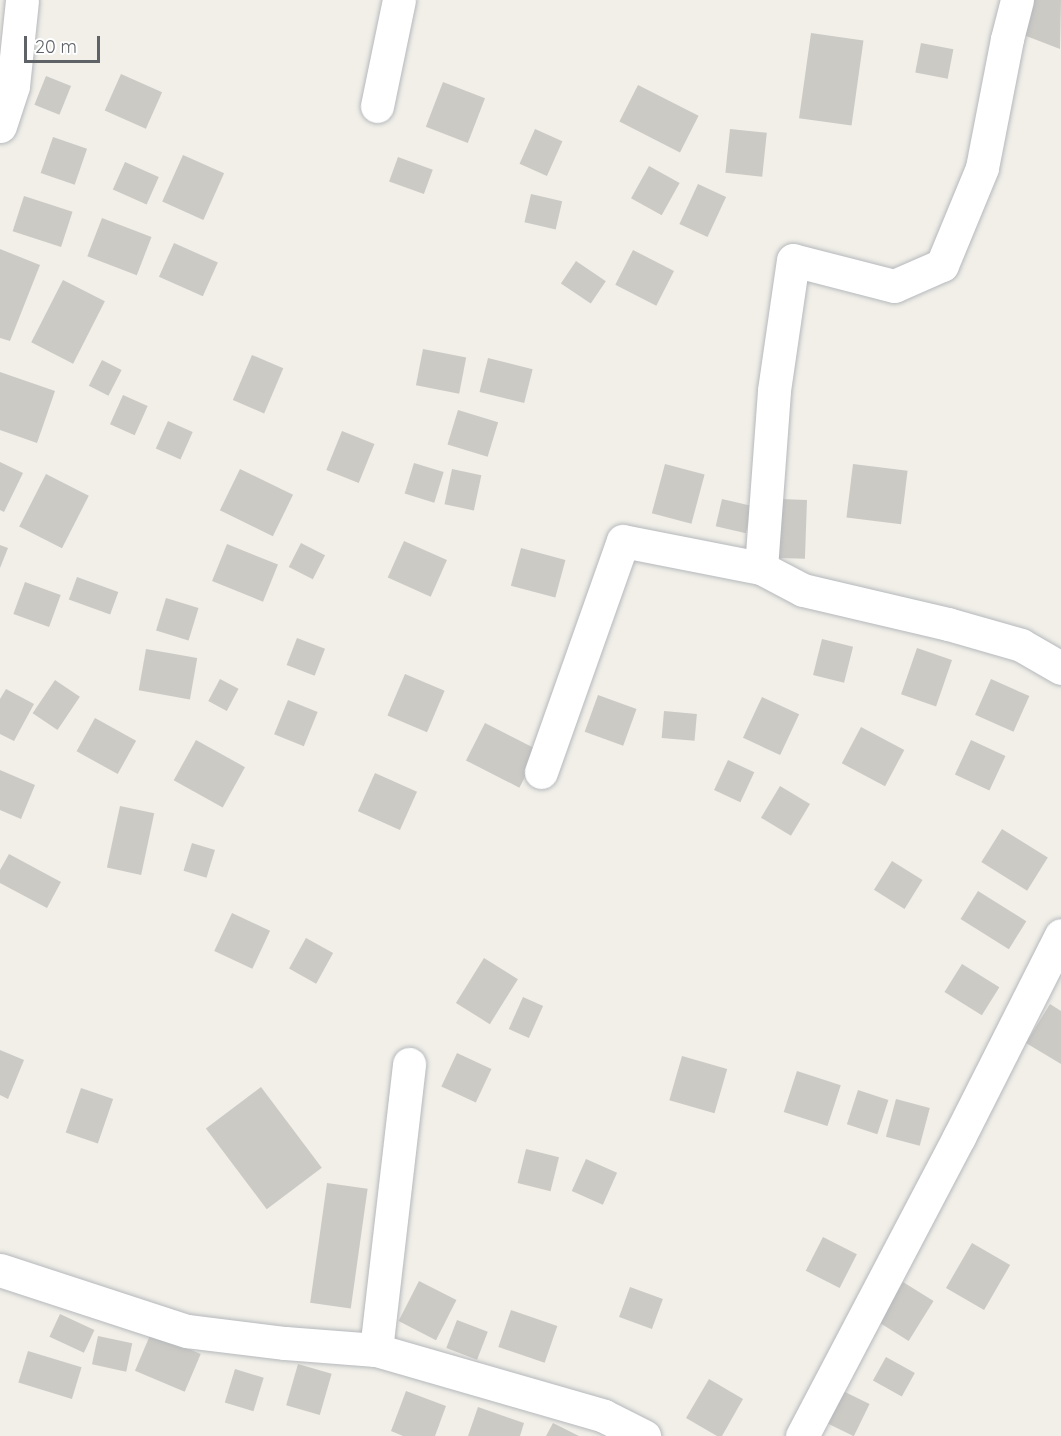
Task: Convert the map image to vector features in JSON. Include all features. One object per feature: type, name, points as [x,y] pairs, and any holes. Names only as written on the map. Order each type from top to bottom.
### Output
[{"type":"street","points":[[0,126],[13,86],[22,0]]},
{"type":"street","points":[[377,106],[399,0]]},
{"type":"street","points":[[761,568],[774,392],[793,260],[894,286],[942,265],[982,168],[1006,39],[1017,0]]},
{"type":"street","points":[[541,772],[623,541],[761,568],[803,590],[948,624],[1021,645],[1061,668]]},
{"type":"street","points":[[801,1436],[959,1137],[1061,935]]},
{"type":"street","points":[[376,1350],[409,1064]]},
{"type":"street","points":[[0,1270],[187,1330],[285,1343],[376,1350],[604,1416],[644,1436]]},
{"type":"building","points":[[1034,0],[1061,0],[1060,49],[1021,34]]},
{"type":"building","points":[[811,33],[863,40],[852,126],[799,118]]},
{"type":"building","points":[[921,43],[953,49],[948,79],[915,72]]},
{"type":"building","points":[[121,74],[162,92],[146,129],[105,111]]},
{"type":"building","points":[[46,76],[71,86],[59,115],[34,105]]},
{"type":"building","points":[[443,82],[485,98],[468,143],[426,127]]},
{"type":"building","points":[[638,85],[699,116],[680,152],[619,122]]},
{"type":"building","points":[[535,129],[562,141],[547,176],[520,164]]},
{"type":"building","points":[[730,129],[767,133],[762,177],[725,173]]},
{"type":"building","points":[[53,137],[87,149],[75,185],[41,173]]},
{"type":"building","points":[[183,155],[224,173],[203,220],[162,202]]},
{"type":"building","points":[[398,157],[433,170],[424,194],[389,181]]},
{"type":"building","points":[[125,162],[159,177],[147,204],[113,189]]},
{"type":"building","points":[[649,166],[680,183],[662,215],[631,198]]},
{"type":"building","points":[[698,184],[726,197],[708,237],[679,224]]},
{"type":"building","points":[[531,194],[562,201],[556,229],[524,222]]},
{"type":"building","points":[[24,196],[73,212],[61,247],[13,231]]},
{"type":"building","points":[[102,218],[151,237],[137,275],[87,256]]},
{"type":"building","points":[[174,243],[218,263],[203,296],[159,277]]},
{"type":"building","points":[[0,249],[40,265],[10,341],[0,338]]},
{"type":"building","points":[[633,250],[674,271],[656,306],[615,285]]},
{"type":"building","points":[[576,261],[606,281],[591,304],[561,283]]},
{"type":"building","points":[[63,280],[105,301],[73,364],[31,342]]},
{"type":"building","points":[[423,349],[466,357],[459,394],[416,385]]},
{"type":"building","points":[[252,355],[283,368],[264,413],[233,400]]},
{"type":"building","points":[[488,358],[533,369],[524,403],[480,392]]},
{"type":"building","points":[[102,360],[122,370],[108,396],[89,386]]},
{"type":"building","points":[[0,372],[55,391],[37,443],[0,430]]},
{"type":"building","points":[[123,395],[148,406],[135,435],[110,424]]},
{"type":"building","points":[[458,410],[498,422],[488,457],[447,444]]},
{"type":"building","points":[[168,421],[193,432],[180,459],[156,448]]},
{"type":"building","points":[[342,431],[374,444],[359,483],[326,470]]},
{"type":"building","points":[[0,462],[23,473],[4,512],[0,510]]},
{"type":"building","points":[[414,463],[444,472],[434,503],[405,494]]},
{"type":"building","points":[[665,464],[705,475],[691,524],[652,513]]},
{"type":"building","points":[[853,464],[908,471],[901,524],[846,518]]},
{"type":"building","points":[[240,469],[293,495],[273,536],[220,510]]},
{"type":"building","points":[[452,469],[481,475],[474,510],[445,504]]},
{"type":"building","points":[[46,474],[89,496],[62,548],[19,527]]},
{"type":"building","points":[[722,499],[752,506],[746,533],[716,526]]},
{"type":"building","points":[[781,499],[807,500],[805,559],[779,558]]},
{"type":"building","points":[[404,541],[447,560],[431,597],[388,578]]},
{"type":"building","points":[[301,543],[325,555],[313,579],[289,567]]},
{"type":"building","points":[[227,544],[278,565],[263,602],[212,581]]},
{"type":"building","points":[[0,545],[8,548],[0,568]]},
{"type":"building","points":[[521,548],[565,560],[555,598],[511,586]]},
{"type":"building","points":[[77,577],[118,592],[110,615],[69,600]]},
{"type":"building","points":[[25,582],[61,595],[49,627],[13,614]]},
{"type":"building","points":[[166,598],[199,608],[189,640],[156,631]]},
{"type":"building","points":[[297,638],[325,649],[315,676],[287,665]]},
{"type":"building","points":[[822,639],[853,647],[844,683],[813,675]]},
{"type":"building","points":[[917,648],[952,660],[936,706],[901,694]]},
{"type":"building","points":[[146,649],[197,658],[190,699],[139,690]]},
{"type":"building","points":[[405,674],[445,691],[427,732],[387,715]]},
{"type":"building","points":[[220,679],[239,689],[227,711],[208,701]]},
{"type":"building","points":[[991,679],[1029,696],[1014,732],[975,715]]},
{"type":"building","points":[[55,680],[80,697],[58,730],[33,713]]},
{"type":"building","points":[[6,689],[34,704],[14,741],[0,734],[0,699]]},
{"type":"building","points":[[598,695],[637,709],[623,746],[585,732]]},
{"type":"building","points":[[762,697],[799,714],[780,755],[743,738]]},
{"type":"building","points":[[288,700],[318,712],[304,746],[274,734]]},
{"type":"building","points":[[664,711],[697,714],[695,741],[662,738]]},
{"type":"building","points":[[95,718],[136,741],[118,774],[77,751]]},
{"type":"building","points":[[485,723],[538,750],[519,788],[466,760]]},
{"type":"building","points":[[861,727],[904,750],[885,786],[842,763]]},
{"type":"building","points":[[196,740],[245,767],[223,807],[174,780]]},
{"type":"building","points":[[971,740],[1005,756],[989,790],[955,774]]},
{"type":"building","points":[[728,760],[754,772],[740,802],[714,790]]},
{"type":"building","points":[[0,770],[35,785],[21,819],[0,810]]},
{"type":"building","points":[[375,773],[417,792],[400,830],[358,811]]},
{"type":"building","points":[[780,786],[810,804],[791,836],[761,818]]},
{"type":"building","points":[[120,806],[154,813],[141,875],[107,868]]},
{"type":"building","points":[[1002,829],[1048,858],[1027,891],[981,862]]},
{"type":"building","points":[[192,843],[215,850],[206,878],[184,871]]},
{"type":"building","points":[[9,854],[61,882],[47,908],[0,883],[0,870]]},
{"type":"building","points":[[892,861],[923,880],[905,909],[874,890]]},
{"type":"building","points":[[978,891],[1026,921],[1009,949],[961,919]]},
{"type":"building","points":[[232,913],[270,931],[252,969],[214,951]]},
{"type":"building","points":[[306,938],[333,953],[316,984],[289,969]]},
{"type":"building","points":[[484,958],[518,979],[490,1024],[456,1003]]},
{"type":"building","points":[[962,964],[999,987],[982,1015],[945,992]]},
{"type":"building","points":[[523,997],[543,1006],[529,1038],[509,1029]]},
{"type":"building","points":[[1050,1004],[1061,1011],[1061,1064],[1026,1043]]},
{"type":"building","points":[[0,1050],[24,1060],[8,1099],[0,1095]]},
{"type":"building","points":[[457,1053],[491,1069],[476,1103],[441,1087]]},
{"type":"building","points":[[682,1056],[727,1069],[714,1113],[669,1100]]},
{"type":"building","points":[[797,1071],[841,1085],[827,1126],[784,1112]]},
{"type":"building","points":[[261,1087],[322,1168],[267,1209],[206,1129]]},
{"type":"building","points":[[81,1088],[113,1099],[98,1144],[66,1132]]},
{"type":"building","points":[[858,1090],[888,1100],[877,1134],[847,1124]]},
{"type":"building","points":[[896,1099],[930,1108],[920,1146],[886,1137]]},
{"type":"building","points":[[526,1149],[559,1157],[551,1191],[518,1183]]},
{"type":"building","points":[[586,1159],[617,1173],[603,1205],[572,1191]]},
{"type":"building","points":[[327,1183],[368,1189],[351,1309],[310,1303]]},
{"type":"building","points":[[823,1237],[857,1254],[840,1288],[806,1271]]},
{"type":"building","points":[[972,1243],[1010,1265],[984,1310],[946,1288]]},
{"type":"building","points":[[419,1281],[456,1300],[436,1340],[399,1321]]},
{"type":"building","points":[[903,1282],[934,1301],[909,1341],[878,1322]]},
{"type":"building","points":[[630,1287],[663,1299],[652,1329],[619,1317]]},
{"type":"building","points":[[511,1310],[557,1326],[545,1363],[498,1347]]},
{"type":"building","points":[[60,1314],[94,1330],[84,1353],[49,1337]]},
{"type":"building","points":[[457,1320],[488,1332],[477,1360],[446,1348]]},
{"type":"building","points":[[151,1333],[201,1354],[185,1392],[135,1371]]},
{"type":"building","points":[[98,1336],[132,1343],[126,1372],[92,1364]]},
{"type":"building","points":[[28,1351],[82,1367],[72,1399],[18,1383]]},
{"type":"building","points":[[886,1357],[915,1373],[902,1397],[873,1381]]},
{"type":"building","points":[[298,1364],[332,1374],[320,1415],[286,1405]]},
{"type":"building","points":[[235,1369],[264,1378],[253,1411],[225,1402]]},
{"type":"building","points":[[709,1379],[743,1399],[722,1436],[717,1436],[686,1418]]},
{"type":"building","points":[[839,1389],[870,1404],[854,1436],[823,1421]]},
{"type":"building","points":[[406,1391],[446,1406],[435,1436],[403,1436],[391,1431]]},
{"type":"building","points":[[478,1407],[524,1423],[520,1436],[468,1436]]},
{"type":"building","points":[[553,1423],[579,1436],[546,1436]]}]
